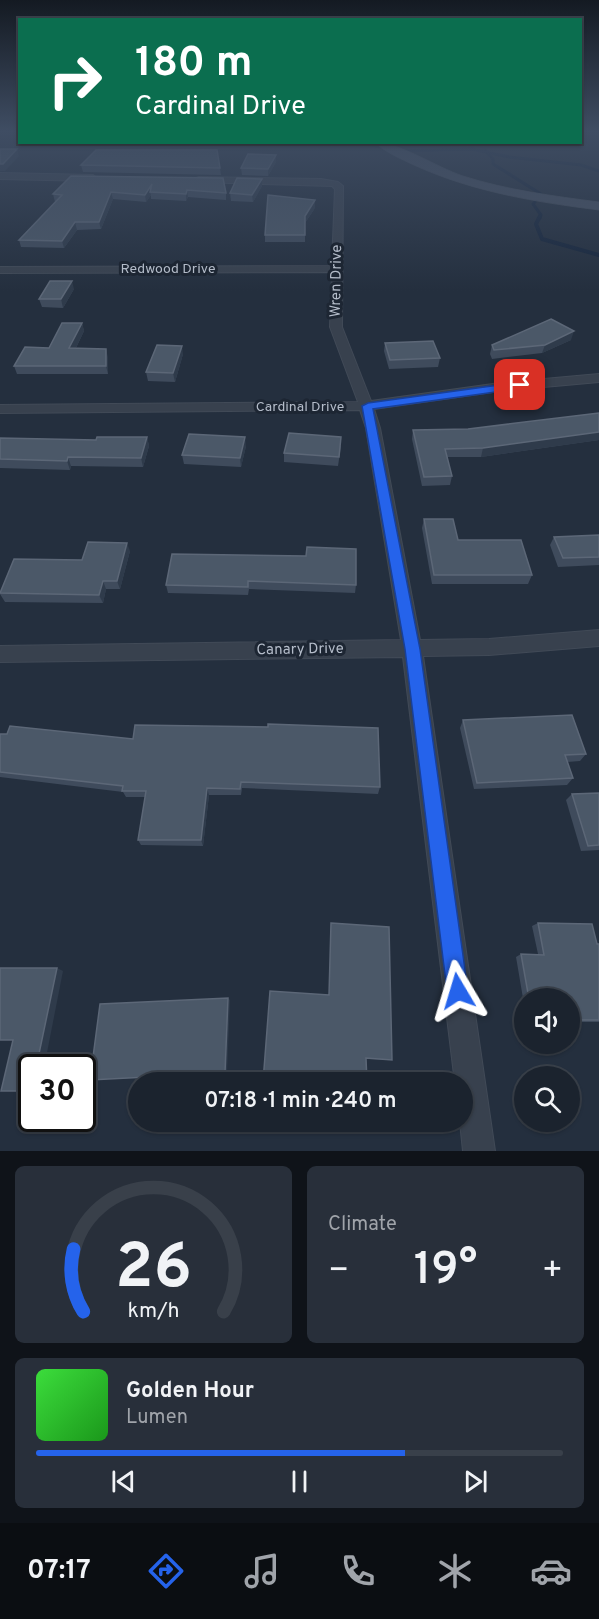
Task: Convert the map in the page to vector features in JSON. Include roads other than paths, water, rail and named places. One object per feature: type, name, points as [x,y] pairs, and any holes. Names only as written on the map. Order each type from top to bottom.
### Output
[{"type":"street","name":"Wren Drive","points":[[332,184],[340,188],[336,327],[368,406],[412,649],[479,1151]]},
{"type":"street","points":[[470,184],[599,206]]},
{"type":"street","name":"Redwood Drive","points":[[0,270],[336,269]]},
{"type":"street","name":"Cardinal Drive","points":[[0,409],[368,406],[500,387],[599,378]]},
{"type":"street","name":"Canary Drive","points":[[0,654],[489,647],[599,638]]},
{"type":"waterway","points":[[525,184],[541,194]]},
{"type":"waterway","points":[[535,202],[533,204],[541,215],[540,218]]},
{"type":"waterway","points":[[540,216],[536,224],[542,239],[599,255]]}]
